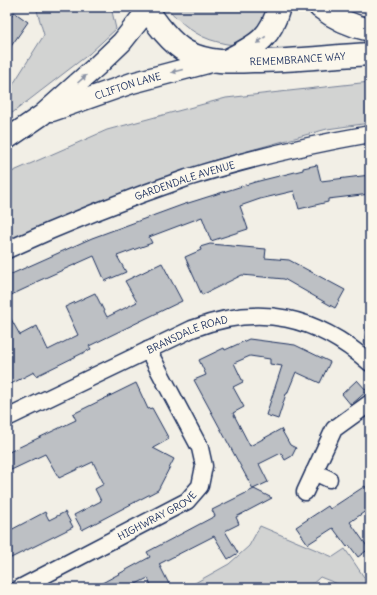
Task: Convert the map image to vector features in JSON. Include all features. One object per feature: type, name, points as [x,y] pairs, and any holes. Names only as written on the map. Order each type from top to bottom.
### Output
[{"type":"highway","points":[[147,8],[172,41],[187,52],[220,62],[250,49],[268,35],[275,21],[279,7]]},
{"type":"highway","points":[[320,7],[356,27],[370,30]]},
{"type":"highway","name":"REMEMBRANCE WAY","points":[[220,62],[280,61],[370,54]]},
{"type":"street","name":"CLIFTON LANE","points":[[7,139],[42,115],[97,66],[122,42],[147,8]]},
{"type":"street","name":"CLIFTON LANE","points":[[42,115],[132,83],[220,62]]},
{"type":"street","name":"GARDENDALE AVENUE","points":[[7,250],[55,228],[139,195],[189,178],[246,161],[315,144],[370,134]]},
{"type":"street","name":"BRANSDALE ROAD","points":[[7,418],[192,329],[209,322],[247,315],[292,319],[316,327],[354,349],[370,363]]},
{"type":"street","name":"HIGHWRAY GROVE","points":[[20,588],[187,501],[200,486],[204,466],[200,448],[148,350]]},
{"type":"street","points":[[305,492],[334,428],[370,403]]},
{"type":"street","points":[[314,472],[329,479]]},
{"type":"shaded area","points":[[36,7],[111,7],[116,29],[89,54],[7,117],[7,94],[44,35]]},
{"type":"shaded area","points":[[166,7],[267,7],[267,11],[265,19],[258,30],[243,42],[233,45],[203,37],[189,29]]},
{"type":"shaded area","points":[[370,82],[370,123],[327,129],[215,160],[141,188],[7,246],[7,174],[107,130],[226,98]]},
{"type":"shaded area","points":[[370,320],[370,348],[364,343],[367,322]]},
{"type":"shaded area","points":[[260,526],[333,557],[345,549],[370,588],[348,588],[320,577],[308,588],[186,588],[229,564],[249,546]]},
{"type":"building","points":[[14,12],[28,22],[7,52],[7,21]]},
{"type":"building","points":[[317,165],[321,181],[370,175],[370,194],[328,199],[328,202],[299,209],[294,191],[260,199],[240,206],[248,229],[211,241],[202,217],[149,237],[152,243],[117,256],[126,272],[105,281],[94,256],[36,282],[37,283],[7,297],[7,276],[92,238],[182,205],[255,182]]},
{"type":"building","points":[[210,244],[266,249],[265,258],[289,260],[345,290],[335,308],[284,279],[242,275],[202,295],[185,257],[201,250],[200,247]]},
{"type":"building","points":[[162,263],[182,301],[89,346],[91,349],[36,376],[34,372],[7,386],[7,312],[20,335],[37,326],[48,350],[78,335],[65,307],[95,293],[107,317],[137,302],[125,281]]},
{"type":"building","points":[[249,339],[295,345],[330,362],[320,383],[296,372],[286,394],[278,419],[266,415],[282,366],[270,364],[270,359],[250,356],[234,363],[243,382],[233,387],[244,407],[233,413],[250,446],[281,429],[290,445],[296,448],[292,456],[285,460],[281,453],[259,464],[268,482],[253,489],[194,380],[206,375],[199,360],[224,348],[225,350]]},
{"type":"building","points":[[357,380],[367,391],[351,405],[342,394]]},
{"type":"building","points":[[136,383],[148,409],[152,408],[169,439],[153,448],[174,459],[158,490],[82,530],[74,515],[101,501],[95,489],[104,484],[93,462],[59,478],[45,454],[7,472],[7,453],[76,420],[73,414]]},
{"type":"building","points":[[365,486],[370,494],[370,508],[350,522],[369,549],[358,557],[349,545],[347,547],[333,528],[308,544],[296,527],[328,506],[330,509]]},
{"type":"building","points":[[254,489],[272,498],[236,517],[239,524],[225,531],[238,553],[228,559],[214,536],[159,564],[171,588],[152,588],[148,578],[128,588],[93,588],[150,557],[147,552],[215,516],[212,510]]},
{"type":"building","points":[[45,512],[49,520],[65,512],[73,527],[7,560],[7,532]]}]
